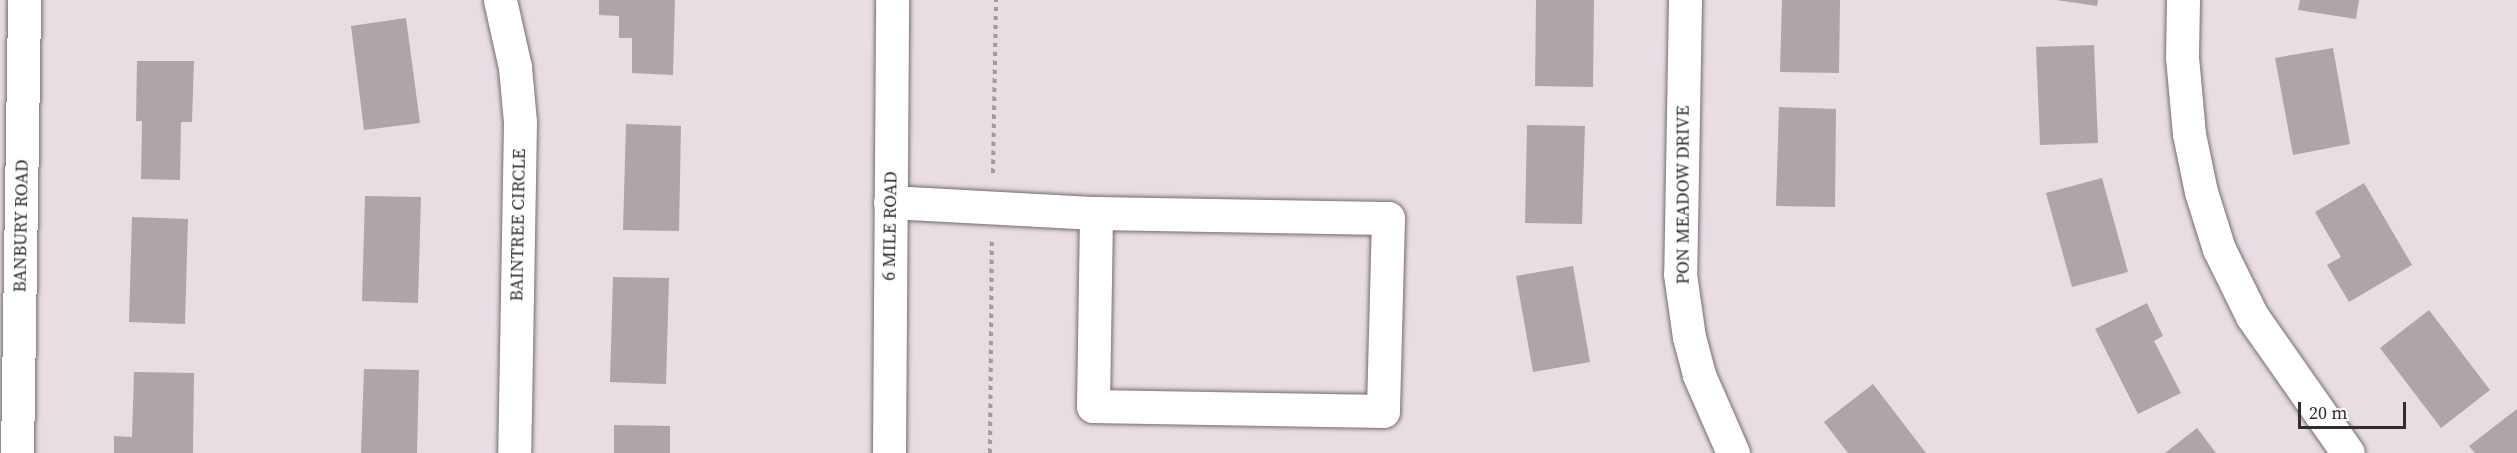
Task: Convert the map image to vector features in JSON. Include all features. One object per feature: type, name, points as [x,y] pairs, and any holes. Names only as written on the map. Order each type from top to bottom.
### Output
[{"type":"street","name":"BANBURY ROAD","points":[[17,453],[24,0]]},
{"type":"street","name":"BAINTREE CIRCLE","points":[[500,0],[515,67],[520,122],[514,453]]},
{"type":"street","name":"6 MILE ROAD","points":[[889,453],[892,0]]},
{"type":"street","name":"PON MEADOW DRIVE","points":[[1685,0],[1680,273],[1689,338],[1699,375],[1733,453]]},
{"type":"street","points":[[2183,0],[2182,57],[2189,134],[2201,192],[2219,249],[2252,316],[2348,453]]},
{"type":"street","points":[[890,202],[1096,213],[1388,218],[1383,411],[1093,406],[1096,213]]},
{"type":"building","points":[[599,0],[675,0],[673,75],[632,73],[632,38],[619,38],[619,16],[599,15]]},
{"type":"building","points":[[1536,0],[1594,0],[1593,87],[1535,86]]},
{"type":"building","points":[[1782,0],[1840,0],[1839,73],[1780,72]]},
{"type":"building","points":[[2056,0],[2098,0],[2097,6]]},
{"type":"building","points":[[2300,0],[2359,0],[2356,19],[2298,10]]},
{"type":"building","points":[[406,18],[420,123],[364,130],[351,26]]},
{"type":"building","points":[[2094,45],[2098,143],[2040,145],[2036,47]]},
{"type":"building","points":[[2333,48],[2350,144],[2293,155],[2275,58]]},
{"type":"building","points":[[137,61],[194,61],[192,122],[181,122],[180,180],[141,179],[142,121],[136,121]]},
{"type":"building","points":[[1779,107],[1836,109],[1835,207],[1776,206]]},
{"type":"building","points":[[626,124],[681,126],[679,231],[623,230]]},
{"type":"building","points":[[1527,125],[1585,126],[1582,224],[1525,223]]},
{"type":"building","points":[[2102,178],[2128,272],[2072,287],[2046,193]]},
{"type":"building","points":[[2364,183],[2412,265],[2349,302],[2327,265],[2341,257],[2315,212]]},
{"type":"building","points":[[365,196],[421,197],[418,303],[362,301]]},
{"type":"building","points":[[132,217],[188,219],[185,324],[129,322]]},
{"type":"building","points":[[1573,266],[1590,362],[1533,372],[1516,276]]},
{"type":"building","points":[[613,277],[669,278],[666,384],[610,382]]},
{"type":"building","points":[[2147,303],[2163,336],[2154,341],[2181,393],[2138,414],[2095,329]]},
{"type":"building","points":[[2429,310],[2490,390],[2441,428],[2380,348]]},
{"type":"building","points":[[364,369],[419,370],[417,453],[361,453]]},
{"type":"building","points":[[134,372],[194,373],[193,453],[114,453],[114,436],[132,437]]},
{"type":"building","points":[[1873,384],[1926,453],[1848,453],[1824,422]]},
{"type":"building","points":[[2517,409],[2517,453],[2475,453],[2469,446]]},
{"type":"building","points":[[614,425],[670,426],[670,453],[614,453]]},
{"type":"building","points":[[2197,428],[2216,453],[2165,453]]}]
